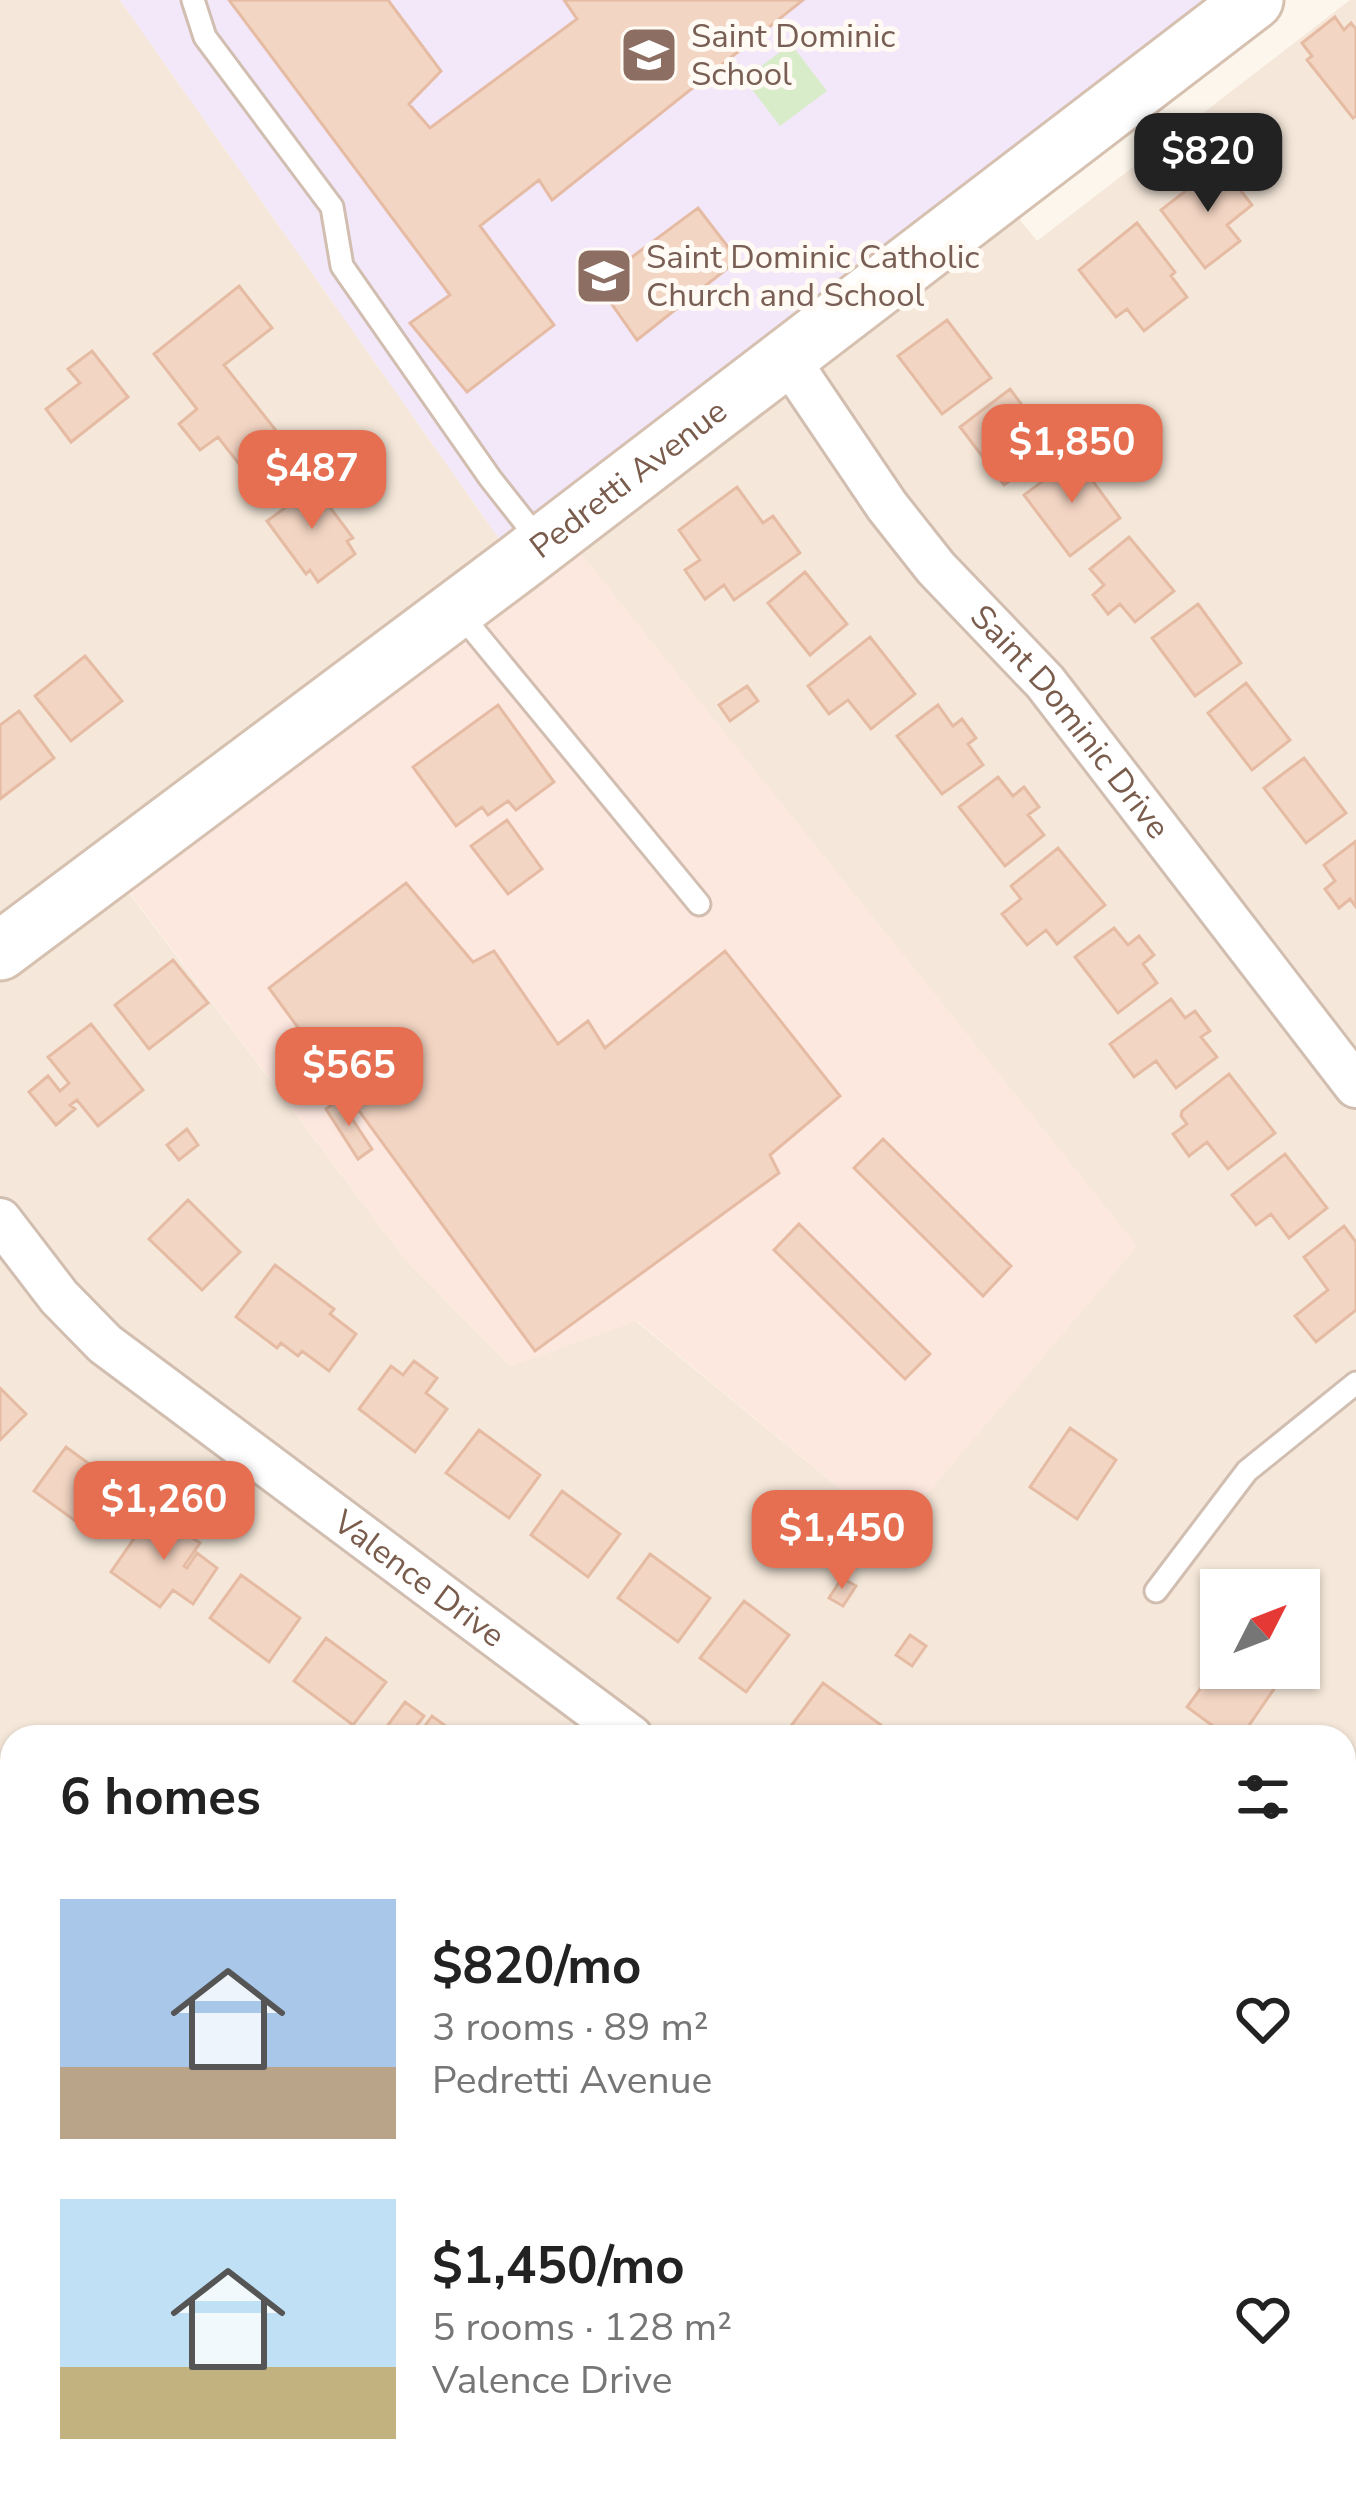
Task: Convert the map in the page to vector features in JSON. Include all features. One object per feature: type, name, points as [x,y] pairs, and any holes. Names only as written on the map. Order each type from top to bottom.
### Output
[{"type":"street","name":"Pedretti Avenue","points":[[0,951],[457,610],[1254,0]]},
{"type":"street","name":"Saint Dominic Drive","points":[[787,358],[886,506],[936,568],[1045,682],[1356,1086]]},
{"type":"street","name":"Valence Drive","points":[[0,1220],[59,1298],[105,1344],[615,1725]]},
{"type":"lane","points":[[193,0],[205,37],[332,207],[342,266],[490,478],[542,544]]},
{"type":"lane","points":[[457,610],[699,904]]},
{"type":"lane","points":[[1156,1592],[1247,1471],[1356,1383]]},
{"type":"shaded area","points":[[0,0],[120,0],[517,564],[111,869],[405,1259],[510,1365],[636,1321],[894,1533],[562,530],[1000,195],[1037,241],[1350,0],[1356,0],[1356,1725],[0,1725]]},
{"type":"shaded area","name":"Saint Dominic Catholic Church and School","points":[[120,0],[1254,0],[517,564]]},
{"type":"shaded area","points":[[562,530],[1137,1246],[894,1533],[637,1321],[511,1366],[405,1259],[111,868]]},
{"type":"green space","points":[[791,44],[827,91],[780,126],[744,79]]},
{"type":"building","points":[[229,0],[388,0],[441,71],[409,104],[430,128],[577,19],[564,0],[803,0],[552,200],[539,180],[480,226],[554,325],[467,392],[410,323],[450,295]]},
{"type":"building","points":[[1335,17],[1344,30],[1351,23],[1356,29],[1353,118],[1307,60],[1312,56],[1302,43]]},
{"type":"building","points":[[1220,164],[1252,205],[1227,225],[1240,241],[1205,268],[1161,210]]},
{"type":"building","points":[[698,208],[738,260],[637,340],[597,283]]},
{"type":"building","points":[[1137,223],[1175,272],[1171,276],[1187,297],[1144,331],[1127,309],[1116,317],[1079,270]]},
{"type":"building","points":[[239,286],[272,328],[224,365],[278,433],[239,464],[218,437],[200,450],[179,424],[197,409],[154,354]]},
{"type":"building","points":[[947,320],[991,378],[942,414],[898,356]]},
{"type":"building","points":[[92,351],[128,397],[71,442],[46,409],[80,383],[68,369]]},
{"type":"building","points":[[1010,389],[1054,448],[1004,485],[960,427]]},
{"type":"building","points":[[1075,457],[1120,518],[1070,556],[1024,495]]},
{"type":"building","points":[[308,478],[353,538],[347,541],[355,554],[318,582],[310,570],[306,574],[267,521],[289,505],[284,497]]},
{"type":"building","points":[[737,487],[763,523],[773,516],[800,553],[734,600],[724,585],[705,599],[685,570],[700,560],[679,530]]},
{"type":"building","points":[[1129,537],[1174,591],[1135,622],[1120,604],[1108,614],[1093,595],[1104,585],[1090,569]]},
{"type":"building","points":[[805,572],[847,624],[810,655],[768,603]]},
{"type":"building","points":[[1198,604],[1241,663],[1195,696],[1152,638]]},
{"type":"building","points":[[870,637],[915,694],[871,729],[848,700],[829,714],[808,686]]},
{"type":"building","points":[[85,656],[122,701],[71,741],[35,696]]},
{"type":"building","points":[[1246,683],[1290,740],[1252,770],[1208,713]]},
{"type":"building","points":[[747,686],[758,701],[730,721],[719,705]]},
{"type":"building","points":[[498,705],[554,782],[516,810],[508,801],[488,815],[482,807],[456,826],[413,767]]},
{"type":"building","points":[[938,705],[953,726],[962,719],[976,738],[968,744],[983,765],[942,794],[897,736]]},
{"type":"building","points":[[19,711],[54,758],[0,799],[0,725]]},
{"type":"building","points":[[1304,758],[1346,813],[1306,843],[1264,788]]},
{"type":"building","points":[[998,777],[1013,796],[1024,787],[1039,807],[1028,815],[1044,835],[1005,866],[959,807]]},
{"type":"building","points":[[507,820],[542,869],[508,894],[471,846]]},
{"type":"building","points":[[1356,841],[1356,907],[1350,899],[1339,908],[1325,889],[1335,881],[1324,865]]},
{"type":"building","points":[[1058,848],[1105,905],[1057,944],[1046,930],[1027,945],[1002,914],[1021,899],[1011,886]]},
{"type":"building","points":[[406,883],[473,962],[494,951],[558,1044],[588,1021],[605,1048],[725,951],[840,1096],[770,1155],[779,1173],[535,1351],[269,988]]},
{"type":"building","points":[[1114,928],[1128,945],[1139,936],[1154,955],[1143,964],[1157,983],[1118,1013],[1075,957]]},
{"type":"building","points":[[173,960],[208,1003],[149,1049],[115,1005]]},
{"type":"building","points":[[1171,999],[1185,1018],[1195,1011],[1210,1031],[1201,1037],[1217,1057],[1176,1088],[1156,1061],[1134,1077],[1110,1044]]},
{"type":"building","points":[[91,1024],[143,1090],[98,1126],[77,1100],[70,1105],[75,1109],[56,1125],[29,1092],[48,1076],[60,1091],[69,1083],[48,1057]]},
{"type":"building","points":[[1229,1074],[1275,1133],[1228,1169],[1207,1142],[1189,1156],[1173,1134],[1187,1124],[1182,1111]]},
{"type":"building","points":[[339,1099],[372,1149],[358,1159],[326,1109]]},
{"type":"building","points":[[187,1129],[198,1145],[179,1160],[167,1145]]},
{"type":"building","points":[[883,1139],[1011,1266],[983,1296],[854,1168]]},
{"type":"building","points":[[1285,1154],[1327,1208],[1289,1238],[1271,1214],[1256,1225],[1232,1195]]},
{"type":"building","points":[[188,1200],[240,1252],[202,1290],[149,1239]]},
{"type":"building","points":[[799,1224],[930,1354],[905,1379],[774,1250]]},
{"type":"building","points":[[1344,1226],[1356,1242],[1356,1310],[1316,1342],[1295,1316],[1328,1290],[1304,1257]]},
{"type":"building","points":[[275,1265],[334,1309],[330,1314],[356,1334],[329,1371],[302,1351],[298,1356],[281,1343],[277,1348],[236,1317]]},
{"type":"building","points":[[414,1361],[437,1378],[426,1393],[447,1409],[415,1452],[359,1409],[391,1366],[403,1375]]},
{"type":"building","points":[[0,1388],[26,1414],[0,1440]]},
{"type":"building","points":[[1070,1428],[1116,1460],[1077,1519],[1030,1487]]},
{"type":"building","points":[[479,1430],[540,1475],[509,1518],[446,1473]]},
{"type":"building","points":[[66,1447],[125,1490],[92,1533],[34,1491]]},
{"type":"building","points":[[562,1491],[620,1534],[588,1577],[531,1535]]},
{"type":"building","points":[[153,1511],[200,1543],[184,1566],[197,1553],[217,1568],[193,1604],[173,1590],[160,1607],[111,1572]]},
{"type":"building","points":[[650,1554],[710,1598],[678,1642],[618,1598]]},
{"type":"building","points":[[241,1575],[300,1618],[269,1662],[210,1618]]},
{"type":"building","points":[[842,1578],[856,1586],[843,1606],[829,1598]]},
{"type":"building","points":[[744,1601],[789,1635],[746,1692],[700,1658]]},
{"type":"building","points":[[910,1635],[926,1646],[912,1666],[896,1655]]},
{"type":"building","points":[[326,1638],[386,1682],[353,1725],[294,1681]]},
{"type":"building","points":[[823,1683],[881,1725],[792,1725]]},
{"type":"building","points":[[1200,1689],[1274,1689],[1249,1725],[1212,1725],[1187,1707]]},
{"type":"building","points":[[405,1702],[424,1716],[417,1725],[388,1725]]},
{"type":"place","name":"Saint Dominic School","points":[[649,55]]},
{"type":"place","name":"Saint Dominic Catholic Church and School","points":[[604,276]]}]
